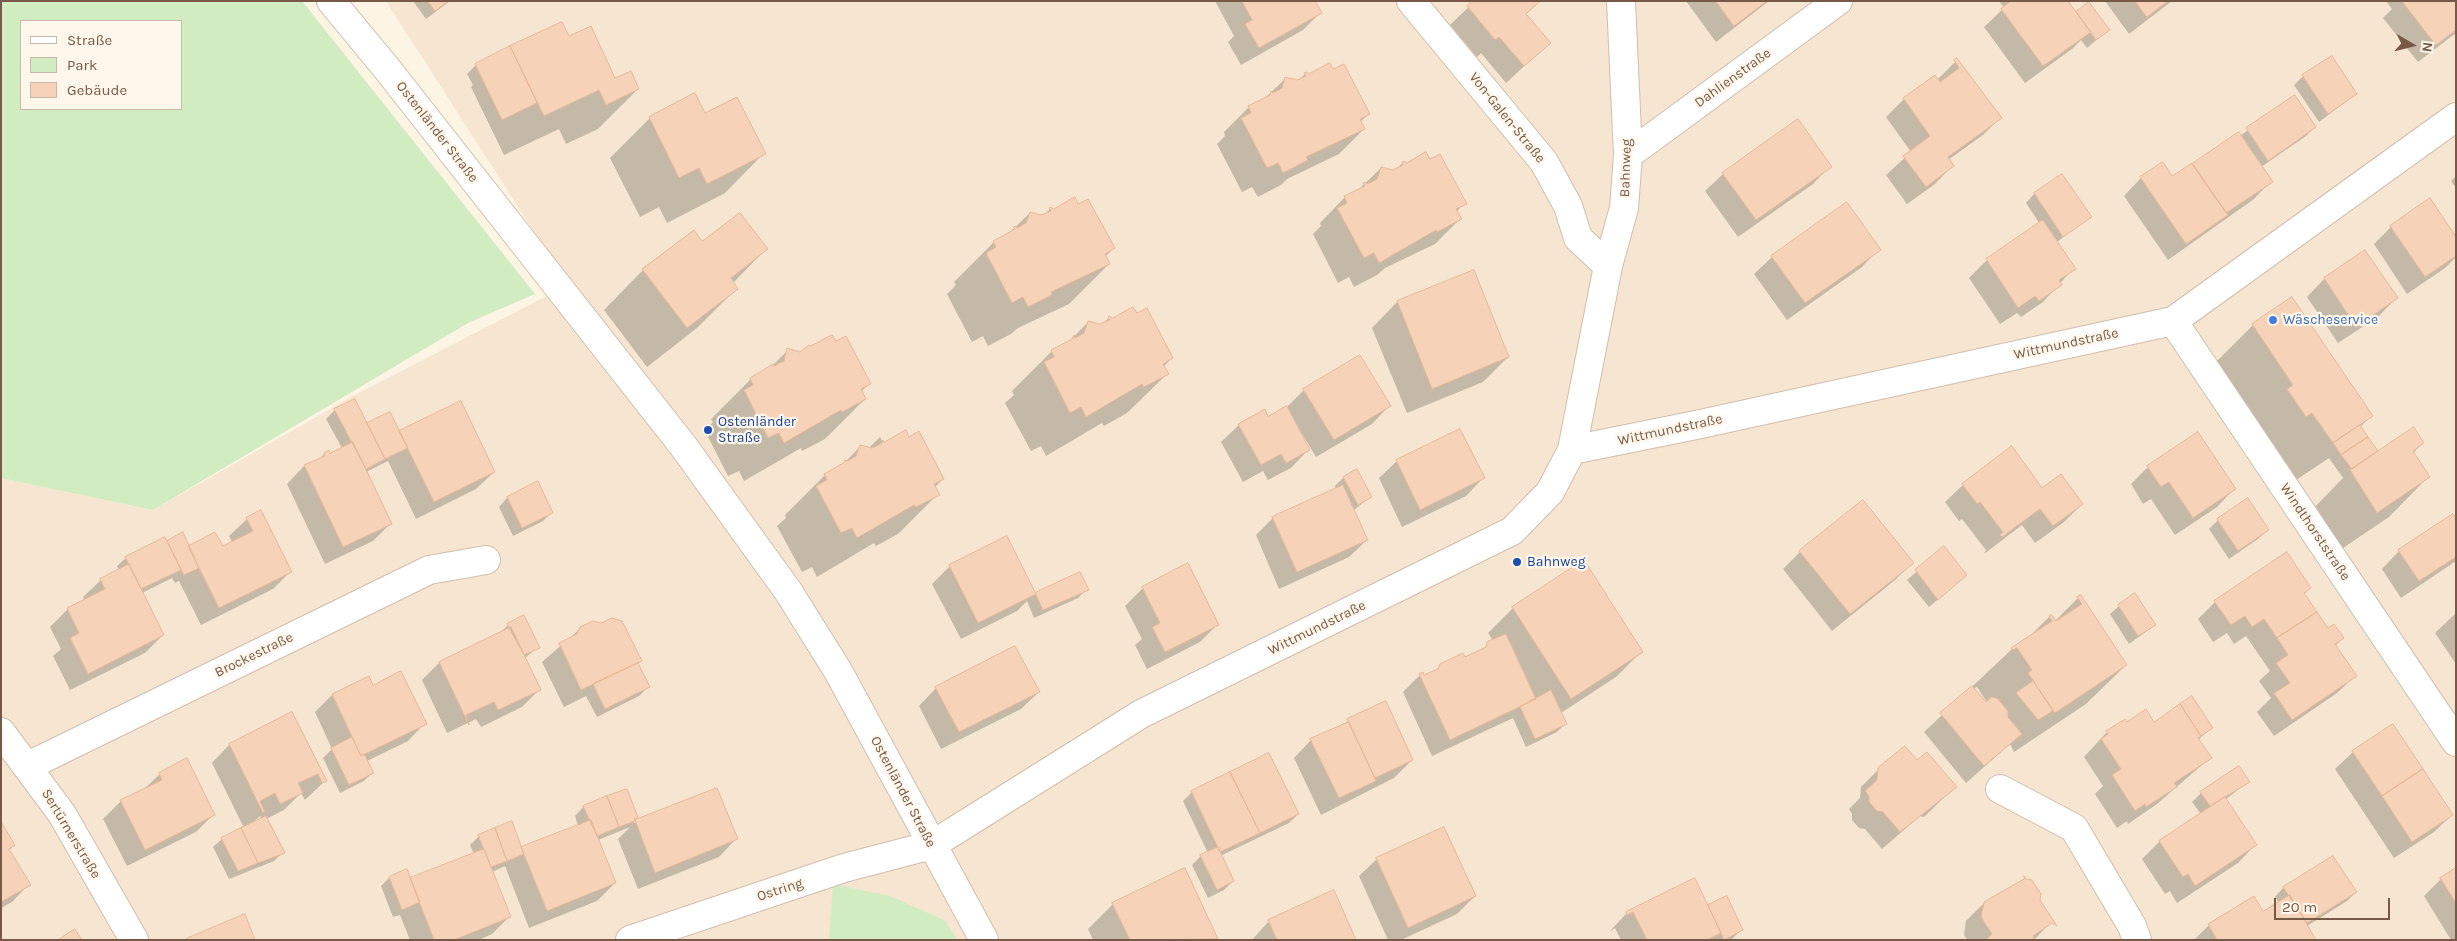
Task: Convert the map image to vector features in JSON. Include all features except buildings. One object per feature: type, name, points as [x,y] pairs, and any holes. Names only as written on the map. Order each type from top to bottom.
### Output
[{"type":"street","name":"Ostenländer Straße","points":[[331,1],[388,70],[684,447],[788,592],[838,671],[984,940]]},
{"type":"street","name":"Von-Galen-Straße","points":[[1411,1],[1544,162],[1568,206],[1578,238],[1608,266]]},
{"type":"street","name":"Bahnweg","points":[[1572,450],[1608,266],[1624,208],[1628,155],[1621,1]]},
{"type":"street","name":"Dahlienstraße","points":[[1628,155],[1838,1]]},
{"type":"street","name":"Wittmundstraße","points":[[932,845],[1141,714],[1512,531],[1550,492],[1572,450],[1696,425],[2174,321],[2456,117]]},
{"type":"street","name":"Windthorststraße","points":[[2174,321],[2456,742]]},
{"type":"street","name":"Brockestraße","points":[[28,766],[429,570],[486,560]]},
{"type":"street","name":"Sertürnerstraße","points":[[1,732],[62,814],[134,940]]},
{"type":"street","points":[[2000,789],[2074,828],[2132,926],[2137,940]]},
{"type":"street","name":"Ostring","points":[[630,940],[844,868],[932,845]]},
{"type":"shaded area","points":[[386,1],[2456,1],[2456,940],[1,940],[1,478],[153,510],[353,396],[568,285]]},
{"type":"green space","points":[[1,1],[302,1],[535,294],[468,323],[153,510],[1,478]]},
{"type":"green space","points":[[833,884],[890,896],[946,921],[957,940],[829,940]]},
{"type":"place","name":"Wäscheservice","points":[[2273,320]]},
{"type":"place","name":"Ostenländer Straße","points":[[708,430]]},
{"type":"place","name":"Bahnweg","points":[[1517,562]]}]
